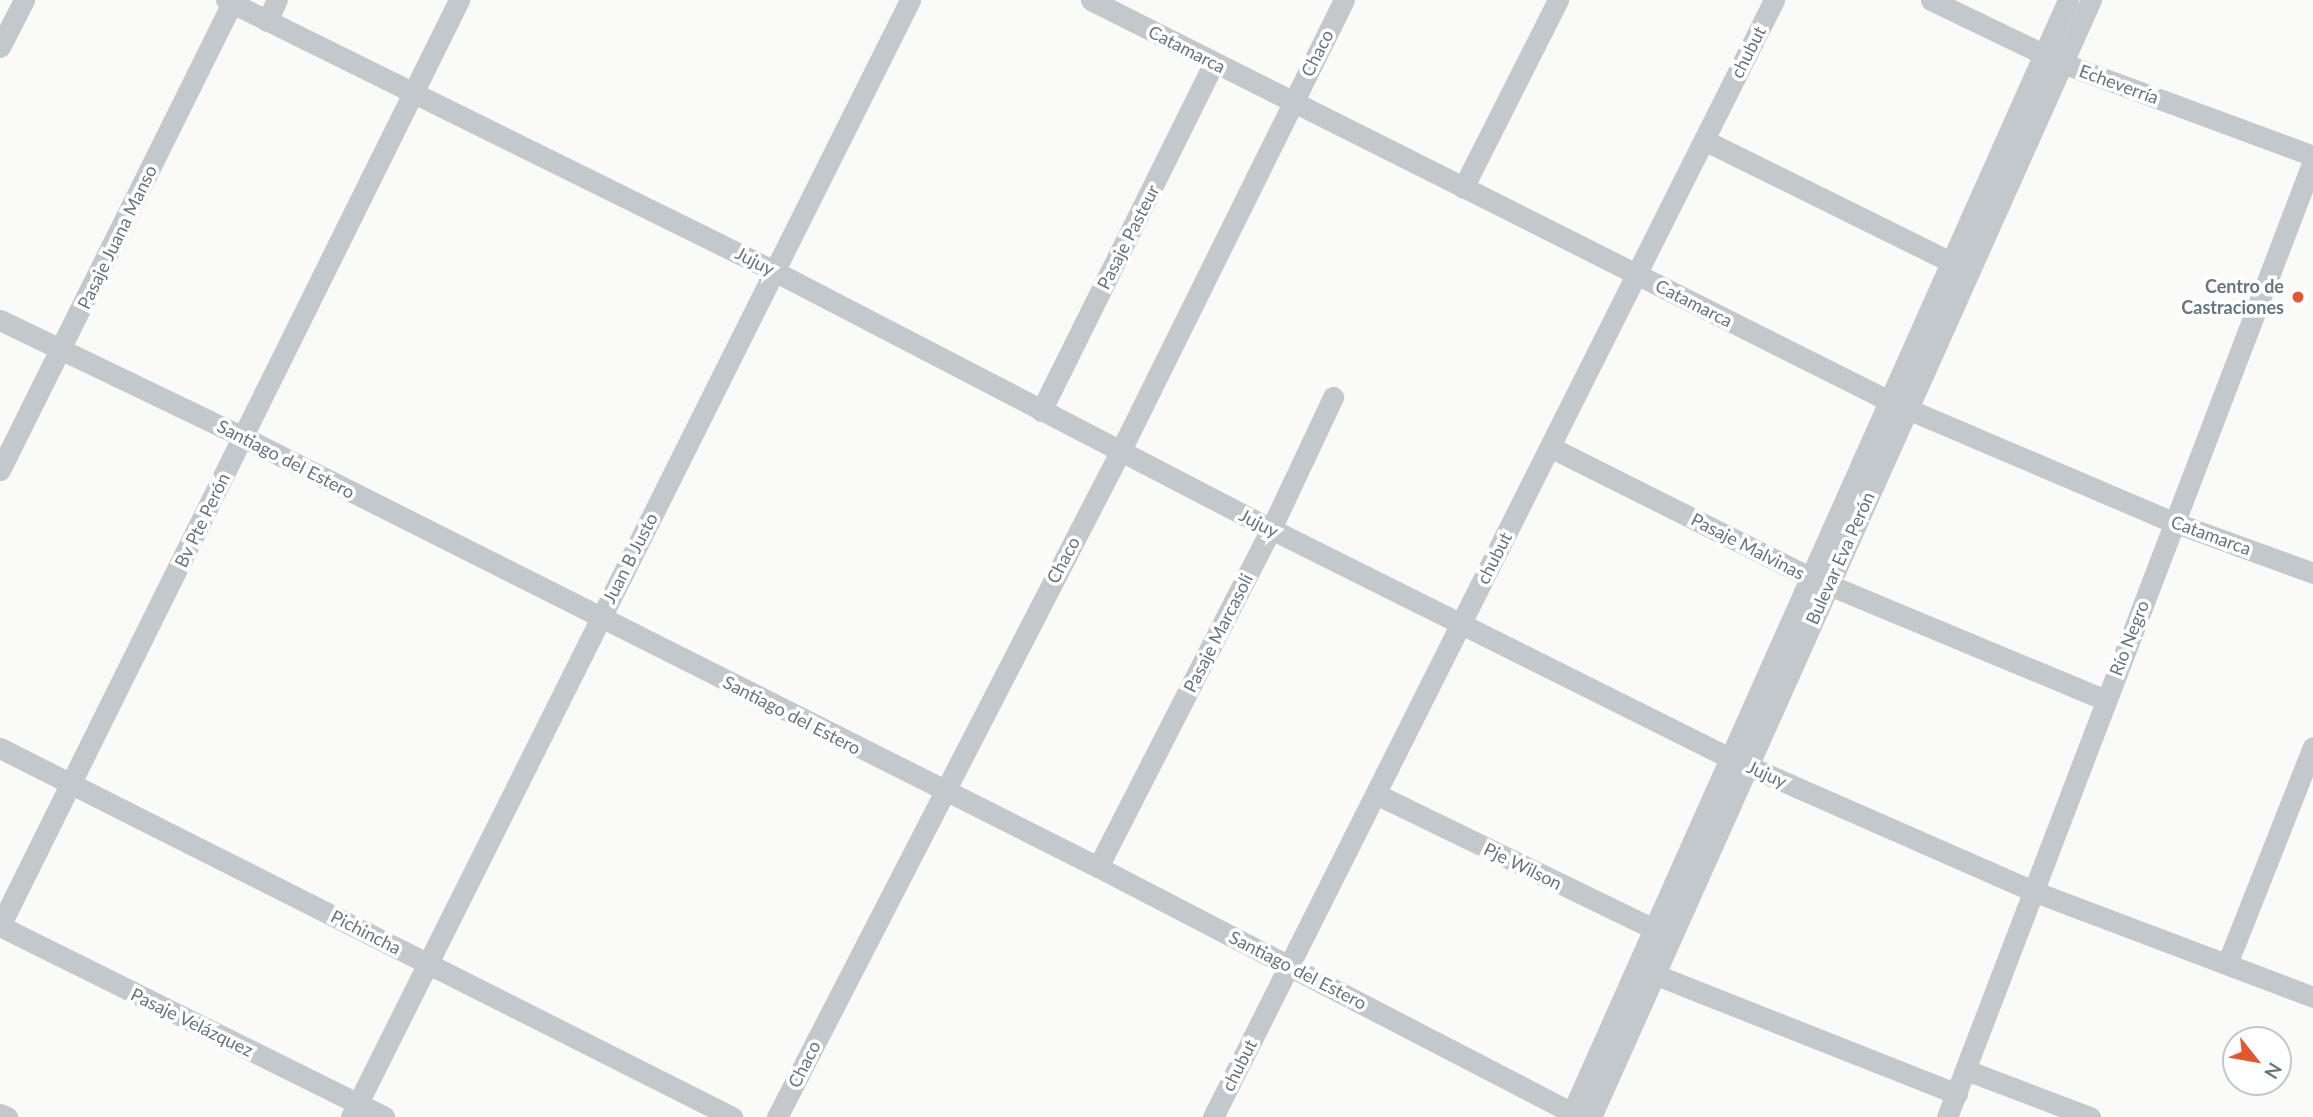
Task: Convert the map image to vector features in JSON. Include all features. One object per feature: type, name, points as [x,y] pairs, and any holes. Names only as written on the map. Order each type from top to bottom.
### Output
[{"type":"street","points":[[0,47],[24,0]]},
{"type":"street","points":[[267,21],[277,0]]},
{"type":"street","name":"Bv Pte Perón","points":[[0,926],[73,784],[459,0]]},
{"type":"street","name":"Juan B Justo","points":[[355,1111],[910,0]]},
{"type":"street","name":"Catamarca","points":[[1090,0],[1898,405],[2174,522],[2313,573]]},
{"type":"street","name":"Chaco","points":[[777,1117],[942,791],[1120,452],[1344,0]]},
{"type":"street","points":[[1463,188],[1558,0]]},
{"type":"street","name":"chubut","points":[[1213,1117],[1774,0]]},
{"type":"street","name":"Echeverría","points":[[1931,0],[2053,59],[2313,159]]},
{"type":"street","name":"Bulevar Eva Perón","points":[[1578,1116],[2053,59],[2068,0]]},
{"type":"street","name":"Bulevar Eva Perón","points":[[1898,405],[1951,262],[2053,59],[2091,0]]},
{"type":"street","name":"Jujuy","points":[[229,2],[415,90],[774,271],[1271,530],[1462,622],[1739,762],[2033,891],[2313,997]]},
{"type":"street","name":"Pasaje Juana Manso","points":[[0,470],[229,2]]},
{"type":"street","name":"Pasaje Pasteur","points":[[1041,411],[1214,63]]},
{"type":"street","points":[[1704,140],[1951,262]]},
{"type":"street","name":"Río Negro","points":[[1947,1117],[2313,159]]},
{"type":"street","name":"Santiago del Estero","points":[[0,320],[243,437],[942,791],[1098,867],[1578,1116]]},
{"type":"street","name":"Pasaje Marcasoli","points":[[1098,867],[1271,530],[1333,397]]},
{"type":"street","name":"Pasaje Malvinas","points":[[1550,447],[1819,581],[2105,700]]},
{"type":"street","points":[[2227,964],[2313,747]]},
{"type":"street","name":"Pichincha","points":[[0,748],[732,1117]]},
{"type":"street","name":"Pje Wilson","points":[[1376,794],[1662,933]]},
{"type":"street","name":"Pasaje Velázquez","points":[[0,926],[355,1111],[384,1117]]},
{"type":"street","name":"Bulevar Eva Perón","points":[[1578,1116],[1654,974],[1662,933]]},
{"type":"street","points":[[1654,974],[1956,1094]]},
{"type":"street","points":[[1965,1070],[2091,1117]]},
{"type":"street","points":[[0,1114],[7,1117]]},
{"type":"place","name":"Centro de Castraciones","points":[[2298,297]]}]
